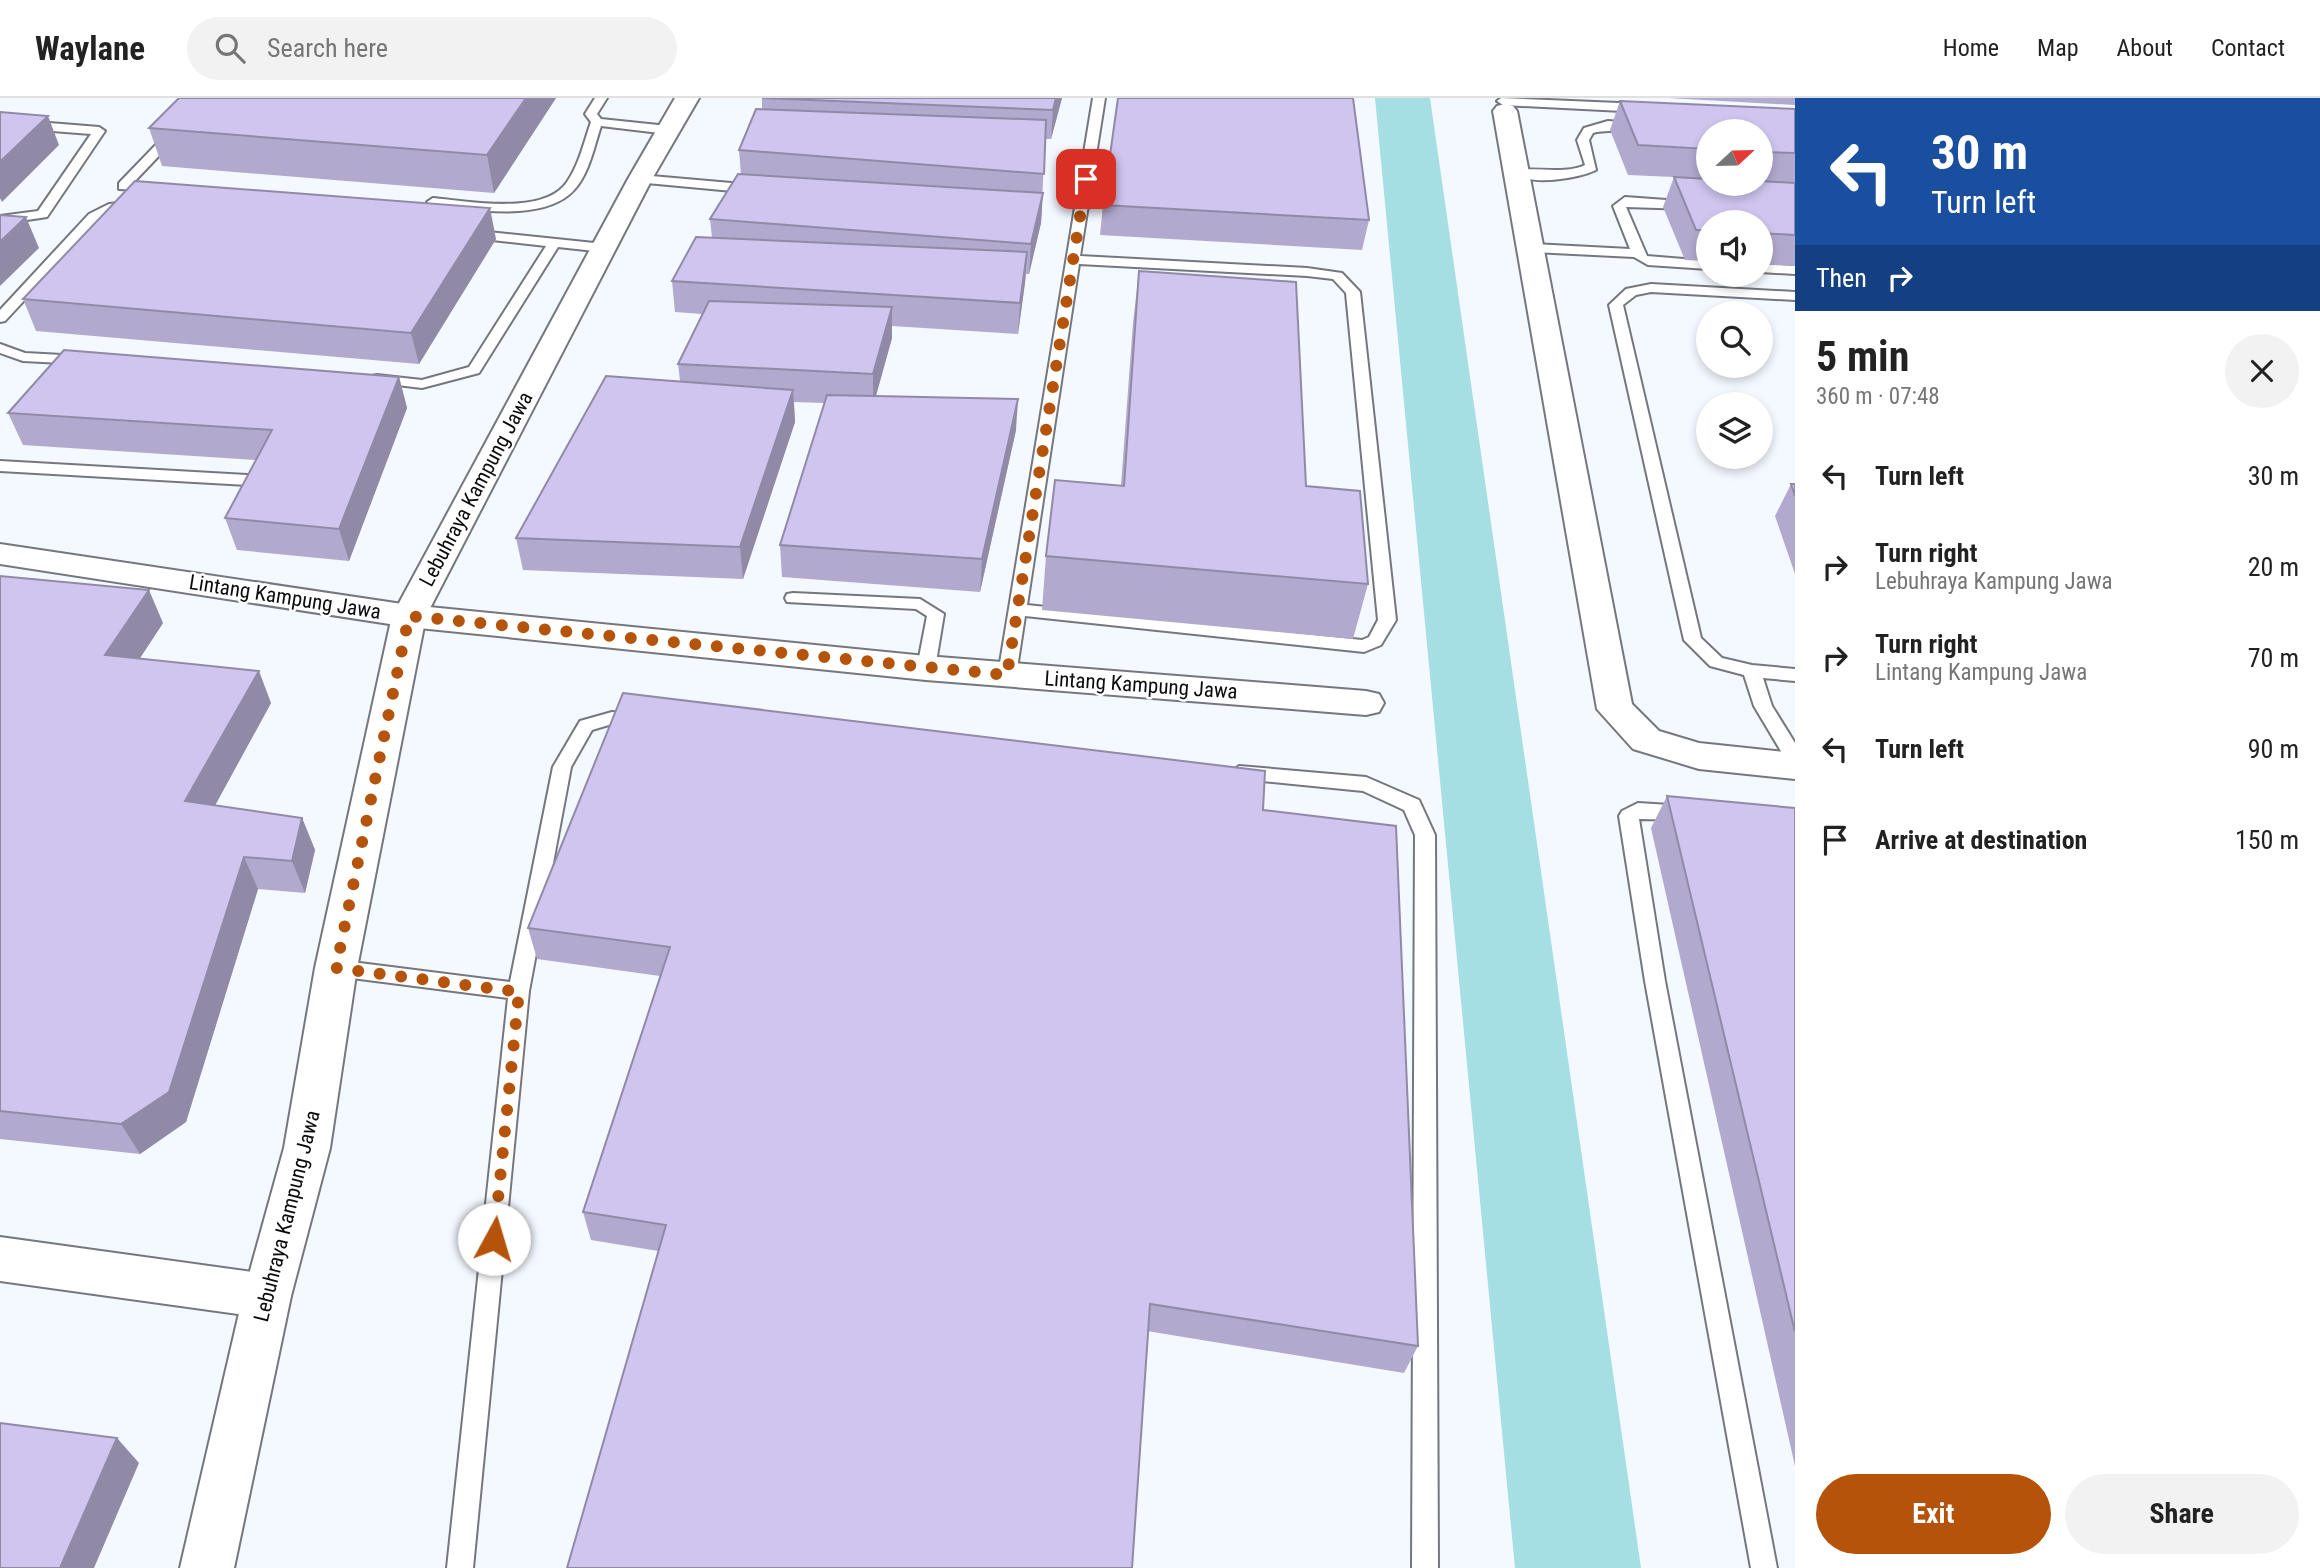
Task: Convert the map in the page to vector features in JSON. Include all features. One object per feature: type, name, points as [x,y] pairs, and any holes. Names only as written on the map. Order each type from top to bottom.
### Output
[{"type":"street","name":"Lebuhraya Kampung Jawa","points":[[207,1568],[267,1296],[307,1148],[336,968],[409,616],[640,179],[687,98]]},
{"type":"street","points":[[1503,103],[1533,248],[1615,709],[1646,740],[1699,755],[1795,766]]},
{"type":"street","name":"Lintang Kampung Jawa","points":[[0,554],[409,616],[926,668],[1366,702]]},
{"type":"street","points":[[0,1259],[267,1296]]},
{"type":"lane","points":[[164,189],[123,186],[208,98]]},
{"type":"lane","points":[[597,122],[592,114],[601,98]]},
{"type":"lane","points":[[1007,675],[1099,98]]},
{"type":"lane","points":[[1503,103],[1656,109]]},
{"type":"lane","points":[[597,122],[668,130]]},
{"type":"lane","points":[[433,202],[520,206],[550,204],[570,187],[597,122]]},
{"type":"lane","points":[[0,123],[99,131],[42,214],[0,220]]},
{"type":"lane","points":[[1519,173],[1558,176],[1577,174],[1592,167],[1583,140],[1588,131],[1608,125],[1649,127]]},
{"type":"lane","points":[[640,179],[768,191]]},
{"type":"lane","points":[[1637,253],[1620,203],[1704,206]]},
{"type":"lane","points":[[0,318],[94,217],[114,206],[147,205]]},
{"type":"lane","points":[[459,233],[604,248]]},
{"type":"lane","points":[[355,377],[422,384],[474,370],[555,242]]},
{"type":"lane","points":[[1533,248],[1637,253],[1648,261],[1696,264]]},
{"type":"lane","points":[[1018,610],[1364,646],[1375,641],[1387,620],[1353,292],[1337,276],[1307,272],[1074,260]]},
{"type":"lane","points":[[1773,269],[1795,270]]},
{"type":"lane","points":[[1795,296],[1651,288],[1638,289],[1622,296],[1616,305],[1693,640],[1716,662],[1752,671],[1795,675]]},
{"type":"lane","points":[[0,348],[23,356],[92,361]]},
{"type":"lane","points":[[0,466],[267,481]]},
{"type":"lane","points":[[793,598],[920,604],[936,614],[926,668]]},
{"type":"lane","points":[[1752,671],[1763,706],[1795,758]]},
{"type":"lane","points":[[460,1568],[519,992],[562,767],[586,725],[612,718],[654,722]]},
{"type":"lane","points":[[1215,771],[1366,784],[1412,805],[1425,835],[1425,1568]]},
{"type":"lane","points":[[1704,816],[1638,810],[1629,816],[1655,981],[1763,1568]]},
{"type":"lane","points":[[336,968],[519,992]]},
{"type":"water","points":[[1375,98],[1430,98],[1641,1568],[1515,1568]]},
{"type":"building","points":[[179,98],[526,98],[487,155],[149,128]]},
{"type":"building","points":[[762,98],[1056,98],[1053,110]]},
{"type":"building","points":[[1118,98],[1353,98],[1369,220],[1103,205]]},
{"type":"building","points":[[1620,101],[1795,109],[1795,153],[1773,152],[1773,119],[1696,119],[1696,148],[1638,145]]},
{"type":"building","points":[[756,109],[1046,120],[1044,174],[739,150]]},
{"type":"building","points":[[0,112],[48,116],[0,162]]},
{"type":"building","points":[[738,174],[1043,193],[1031,244],[710,219]]},
{"type":"building","points":[[1674,177],[1696,178],[1696,196],[1773,196],[1773,182],[1795,183],[1795,235],[1773,234],[1773,210],[1696,210],[1696,230]]},
{"type":"building","points":[[135,181],[490,208],[411,333],[23,299]]},
{"type":"building","points":[[0,215],[26,217],[0,242]]},
{"type":"building","points":[[696,237],[1027,252],[1020,303],[672,281]]},
{"type":"building","points":[[1139,271],[1296,282],[1306,486],[1360,491],[1368,584],[1046,556],[1055,480],[1124,486]]},
{"type":"building","points":[[709,301],[892,307],[873,374],[678,364]]},
{"type":"building","points":[[64,350],[399,377],[339,529],[225,518],[272,430],[8,413]]},
{"type":"building","points":[[606,376],[793,390],[740,547],[516,538]]},
{"type":"building","points":[[827,395],[1018,399],[982,559],[780,545]]},
{"type":"building","points":[[0,576],[149,590],[105,655],[259,671],[185,801],[302,818],[292,861],[244,857],[169,1092],[121,1124],[0,1111]]},
{"type":"building","points":[[623,693],[1265,771],[1263,810],[1396,826],[1418,1346],[1150,1304],[1132,1568],[567,1568],[666,1225],[583,1212],[670,947],[528,928]]},
{"type":"building","points":[[1667,796],[1795,808],[1795,1332]]},
{"type":"building","points":[[0,1423],[117,1438],[60,1568],[0,1568]]},
{"type":"route","points":[[494,1239],[519,992],[336,968],[409,616],[1007,675],[1086,179]]}]
